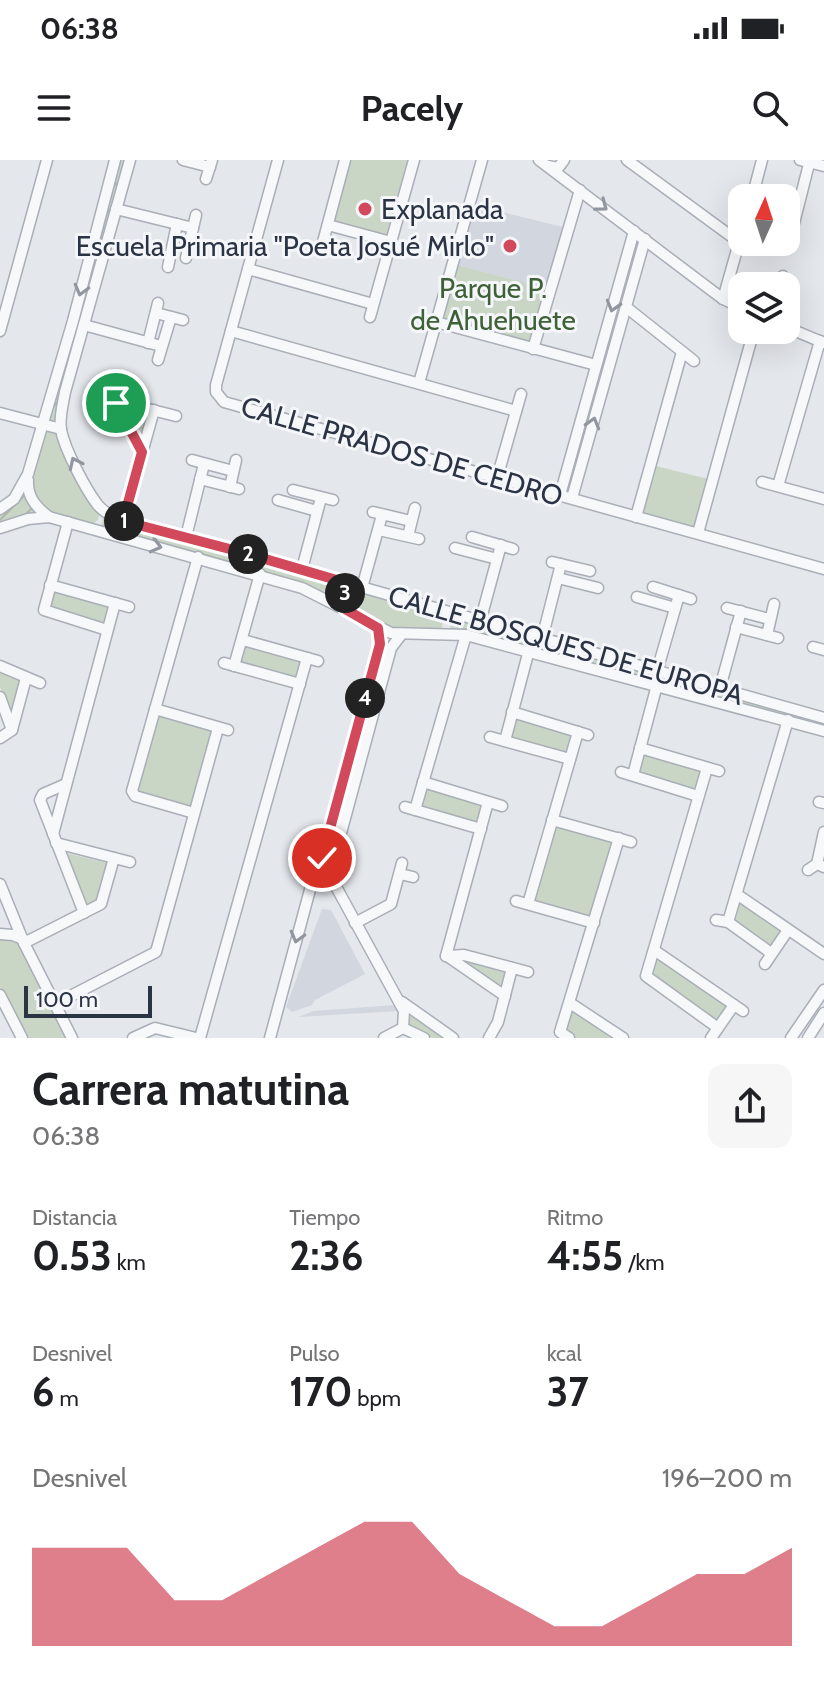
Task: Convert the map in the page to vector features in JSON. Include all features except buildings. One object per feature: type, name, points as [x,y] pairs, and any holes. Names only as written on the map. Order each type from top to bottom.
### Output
[{"type":"street","points":[[0,331],[47,160]]},
{"type":"street","points":[[49,517],[32,501],[28,474],[73,321],[115,160]]},
{"type":"street","points":[[87,528],[98,526],[102,519],[61,429],[65,392],[130,160]]},
{"type":"street","points":[[183,160],[211,164],[206,179]]},
{"type":"street","name":"CALLE PRADOS DE CEDRO","points":[[278,160],[216,385],[216,392],[224,402],[824,569]]},
{"type":"street","points":[[323,242],[345,160]]},
{"type":"street","points":[[370,317],[414,160]]},
{"type":"street","points":[[419,383],[482,160]]},
{"type":"street","points":[[543,163],[558,168],[564,160]]},
{"type":"street","points":[[627,160],[728,228]]},
{"type":"street","points":[[756,184],[762,160]]},
{"type":"street","points":[[800,191],[806,161],[824,166]]},
{"type":"street","points":[[543,163],[728,301]]},
{"type":"street","points":[[533,349],[580,190]]},
{"type":"street","points":[[116,209],[193,228]]},
{"type":"street","points":[[186,258],[196,215]]},
{"type":"street","points":[[177,224],[169,261],[186,258],[200,261]]},
{"type":"street","points":[[328,225],[391,242]]},
{"type":"street","points":[[560,495],[634,231]]},
{"type":"street","points":[[572,498],[645,239]]},
{"type":"street","points":[[723,299],[735,256]]},
{"type":"street","points":[[248,269],[373,304]]},
{"type":"street","points":[[626,307],[694,361]]},
{"type":"street","points":[[148,343],[157,308],[183,320]]},
{"type":"street","points":[[158,360],[171,317]]},
{"type":"street","points":[[436,322],[596,365]]},
{"type":"street","points":[[84,325],[161,346]]},
{"type":"street","points":[[231,331],[516,411]]},
{"type":"street","points":[[778,486],[822,342],[800,333]]},
{"type":"street","points":[[698,533],[750,344]]},
{"type":"street","points":[[636,517],[682,352]]},
{"type":"street","points":[[497,478],[521,394]]},
{"type":"street","points":[[142,452],[116,402],[176,416]]},
{"type":"street","points":[[123,521],[154,410]]},
{"type":"street","points":[[0,413],[61,429]]},
{"type":"street","points":[[192,460],[234,466],[234,488],[200,479]]},
{"type":"street","points":[[186,537],[204,464]]},
{"type":"street","points":[[0,509],[14,499],[28,474]]},
{"type":"street","points":[[296,476],[293,490],[284,501],[317,511]]},
{"type":"street","points":[[762,482],[824,499]]},
{"type":"street","points":[[293,490],[333,500]]},
{"type":"street","points":[[302,569],[321,498]]},
{"type":"street","name":"CALLE BOSQUES DE EUROPA","points":[[97,504],[123,521],[824,718]]},
{"type":"street","points":[[379,530],[414,538],[411,521],[415,508]]},
{"type":"street","points":[[345,609],[343,596],[346,591],[360,587],[379,530],[377,513],[411,521]]},
{"type":"street","name":"CALLE BOSQUES DE EUROPA","points":[[0,528],[28,519],[49,517],[302,588],[378,628],[401,635],[466,635],[824,731]]},
{"type":"street","points":[[68,522],[45,612],[107,630]]},
{"type":"street","points":[[467,552],[477,523]]},
{"type":"street","points":[[472,537],[513,549]]},
{"type":"street","points":[[480,622],[501,545]]},
{"type":"street","points":[[455,548],[497,559]]},
{"type":"street","points":[[194,813],[132,794],[198,557]]},
{"type":"street","points":[[558,578],[592,587],[590,571],[594,558]]},
{"type":"street","points":[[542,639],[558,578],[556,563],[590,571]]},
{"type":"street","points":[[260,574],[243,640],[229,665],[300,684]]},
{"type":"street","points":[[648,601],[655,574]]},
{"type":"street","points":[[50,585],[129,607]]},
{"type":"street","points":[[653,587],[691,599]]},
{"type":"street","points":[[657,671],[679,595]]},
{"type":"street","points":[[637,597],[675,608]]},
{"type":"street","points":[[54,839],[115,603]]},
{"type":"street","points":[[736,627],[773,636],[769,619],[774,604]]},
{"type":"street","points":[[727,608],[769,619]]},
{"type":"street","points":[[434,636],[444,631],[448,623],[445,615],[435,609]]},
{"type":"street","points":[[720,688],[741,611]]},
{"type":"street","points":[[378,628],[380,644],[323,859],[334,859],[391,648],[401,635]]},
{"type":"street","points":[[466,635],[423,782],[410,809],[481,829]]},
{"type":"street","points":[[141,1036],[155,1028],[198,1038],[300,684],[312,660],[243,640]]},
{"type":"street","points":[[505,741],[529,650]]},
{"type":"street","points":[[0,666],[40,683]]},
{"type":"street","points":[[0,738],[12,730],[26,678]]},
{"type":"street","points":[[657,685],[640,748],[627,774],[698,796]]},
{"type":"street","points":[[0,697],[12,730]]},
{"type":"street","points":[[55,1004],[156,952],[194,813],[223,729],[155,709]]},
{"type":"street","points":[[512,712],[583,733],[570,759],[528,904]]},
{"type":"street","points":[[728,922],[788,720]]},
{"type":"street","points":[[490,737],[570,759]]},
{"type":"street","points":[[640,748],[719,771]]},
{"type":"street","points":[[707,768],[646,977],[718,1028]]},
{"type":"street","points":[[423,782],[502,806]]},
{"type":"street","points":[[66,784],[40,797],[84,913]]},
{"type":"street","points":[[446,956],[488,802]]},
{"type":"street","points":[[552,820],[631,842]]},
{"type":"street","points":[[816,867],[824,832]]},
{"type":"street","points":[[569,1038],[560,1032],[619,838]]},
{"type":"street","points":[[54,839],[130,862]]},
{"type":"street","points":[[24,941],[102,903],[114,858]]},
{"type":"street","points":[[355,923],[390,906],[401,868],[413,877]]},
{"type":"street","points":[[270,1038],[311,886],[320,880],[334,883],[404,1011],[403,1028]]},
{"type":"street","points":[[0,884],[72,1038]]},
{"type":"street","points":[[738,895],[824,954]]},
{"type":"street","points":[[0,909],[4,896]]},
{"type":"street","points":[[516,901],[594,923]]},
{"type":"street","points":[[716,920],[728,922],[771,953]]},
{"type":"street","points":[[765,964],[788,930]]},
{"type":"street","points":[[0,934],[13,935],[24,941]]},
{"type":"street","points":[[654,950],[738,1008],[711,1038]]},
{"type":"street","points":[[446,956],[464,955],[528,972]]},
{"type":"street","points":[[446,956],[505,996]]},
{"type":"street","points":[[489,1038],[498,1022],[512,968]]},
{"type":"street","points":[[791,1038],[824,990]]},
{"type":"street","points":[[0,995],[22,1038]]},
{"type":"street","points":[[395,995],[453,1038]]},
{"type":"street","points":[[570,1003],[623,1038]]},
{"type":"street","points":[[808,1038],[824,1013]]},
{"type":"street","points":[[384,1038],[403,1028]]},
{"type":"street","points":[[403,1028],[424,1038]]},
{"type":"shaded area","name":"Escuela Primaria \"Poeta Josué Mirlo\"","points":[[474,205],[563,227],[545,288],[457,265]]},
{"type":"shaded area","points":[[322,909],[331,910],[365,974],[315,1000],[312,1005],[292,1012],[286,1007]]},
{"type":"shaded area","points":[[395,1005],[399,1011],[298,1017],[314,1011]]},
{"type":"green space","points":[[119,160],[127,160],[57,423],[45,424]]},
{"type":"green space","points":[[349,160],[409,160],[389,237],[332,220]]},
{"type":"green space","name":"Parque P. de Ahuehuete","points":[[457,265],[545,288],[530,343],[443,320],[441,316]]},
{"type":"green space","points":[[120,403],[152,412],[141,444]]},
{"type":"green space","points":[[57,429],[99,513],[98,520],[91,525],[51,512],[35,499],[31,491],[30,480],[36,456],[44,431]]},
{"type":"green space","points":[[656,466],[708,479],[695,527],[643,513]]},
{"type":"green space","points":[[25,492],[39,513],[24,514],[0,523],[0,515],[9,510]]},
{"type":"green space","points":[[104,514],[349,585],[339,595],[339,602],[300,583],[101,527]]},
{"type":"green space","points":[[50,585],[115,603],[107,630],[44,610]]},
{"type":"green space","points":[[356,592],[443,617],[442,629],[436,632],[392,628],[349,607],[346,601],[349,595]]},
{"type":"green space","points":[[451,615],[824,717],[824,728],[450,632]]},
{"type":"green space","points":[[245,644],[301,660],[295,679],[240,661]]},
{"type":"green space","points":[[0,670],[23,679],[13,719],[0,687]]},
{"type":"green space","points":[[159,714],[213,729],[191,810],[137,793]]},
{"type":"green space","points":[[516,715],[572,733],[566,754],[508,738]]},
{"type":"green space","points":[[643,750],[688,763],[700,771],[694,791],[639,775],[637,768]]},
{"type":"green space","points":[[426,785],[484,802],[479,823],[421,807]]},
{"type":"green space","points":[[555,823],[613,839],[590,919],[533,902]]},
{"type":"green space","points":[[66,853],[107,863],[97,902],[86,908]]},
{"type":"green space","points":[[740,900],[784,931],[771,949],[735,923]]},
{"type":"green space","points":[[8,937],[19,943],[66,1038],[29,1038],[0,987],[0,939]]},
{"type":"green space","points":[[657,956],[731,1007],[719,1023],[652,980],[651,964]]},
{"type":"green space","points":[[470,959],[505,969],[501,988],[462,962]]},
{"type":"green space","points":[[573,1008],[618,1038],[574,1038],[564,1031]]},
{"type":"green space","points":[[408,1009],[447,1038],[432,1038],[408,1025]]},
{"type":"place","name":"Explanada","points":[[365,209]]},
{"type":"place","name":"Escuela Primaria \"Poeta Josué Mirlo\"","points":[[510,246]]},
{"type":"route","points":[[116,403],[142,452],[123,521],[357,586],[343,596],[345,609],[378,628],[380,644],[322,858]]}]
